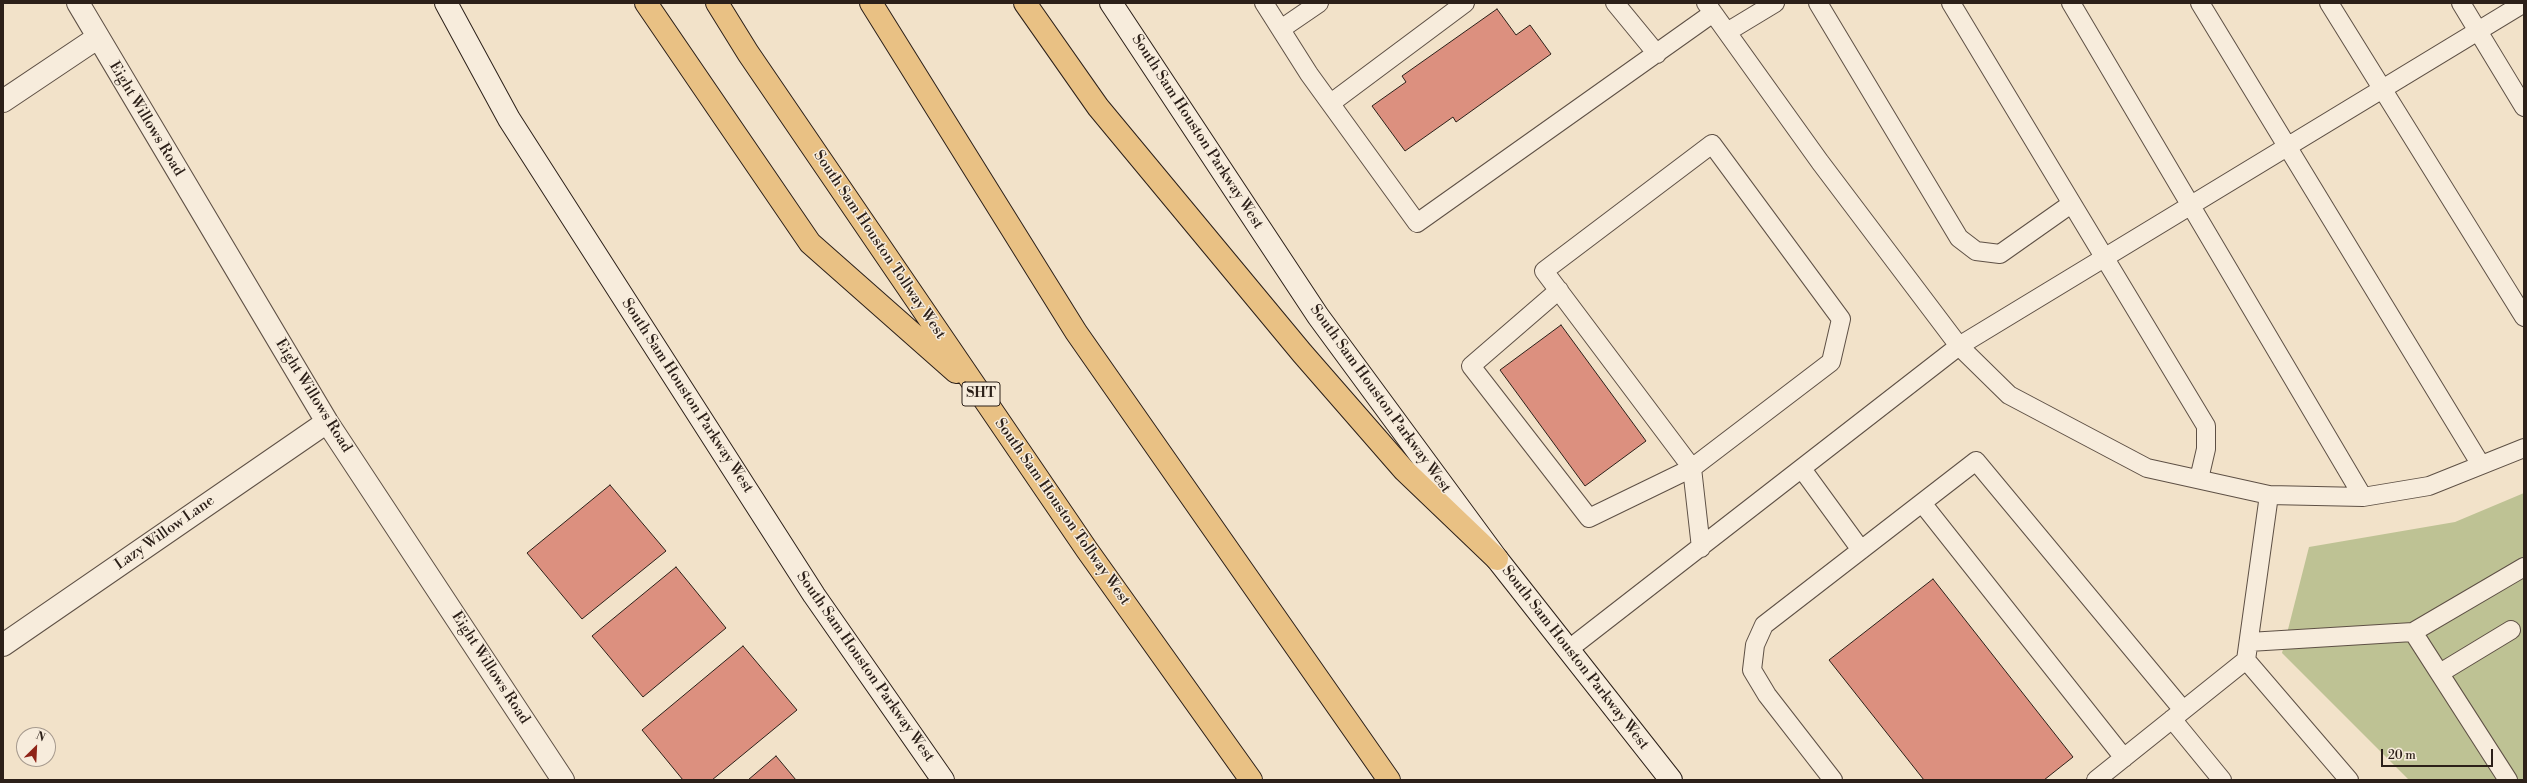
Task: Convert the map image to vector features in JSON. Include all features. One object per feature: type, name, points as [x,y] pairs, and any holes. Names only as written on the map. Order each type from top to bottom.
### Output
[{"type":"highway","points":[[646,3],[810,243],[981,394]]},
{"type":"highway","name":"South Sam Houston Tollway West","points":[[717,3],[748,53],[1087,550],[1251,780]]},
{"type":"highway","points":[[871,3],[1076,332],[1389,780]]},
{"type":"highway","points":[[1024,3],[1098,107],[1302,353],[1404,470],[1497,559]]},
{"type":"main road","name":"Eight Willows Road","points":[[78,3],[97,38],[327,422],[563,780]]},
{"type":"main road","name":"South Sam Houston Parkway West","points":[[446,3],[509,119],[814,595],[943,780]]},
{"type":"main road","name":"South Sam Houston Parkway West","points":[[1111,3],[1318,316],[1497,559],[1671,780]]},
{"type":"main road","points":[[3,101],[97,38]]},
{"type":"main road","name":"Lazy Willow Lane","points":[[3,645],[327,422]]},
{"type":"lane","points":[[1264,3],[1331,103],[1417,223],[1657,54],[1710,8],[1820,162],[1959,346],[2009,395],[2147,468],[2268,495],[2363,497],[2429,486],[2524,448]]},
{"type":"lane","points":[[1281,29],[1319,3]]},
{"type":"lane","points":[[1331,103],[1464,3]]},
{"type":"lane","points":[[1615,3],[1657,54]]},
{"type":"lane","points":[[1727,32],[1775,3]]},
{"type":"lane","points":[[1818,3],[1959,238],[1976,251],[2000,254],[2071,204]]},
{"type":"lane","points":[[1951,3],[2206,426],[2206,449],[2199,479]]},
{"type":"lane","points":[[2071,3],[2363,497]]},
{"type":"lane","points":[[2200,3],[2481,465]]},
{"type":"lane","points":[[2329,3],[2524,317]]},
{"type":"lane","points":[[2461,3],[2524,107]]},
{"type":"lane","points":[[1569,649],[1701,548],[1959,346],[2524,3]]},
{"type":"lane","points":[[1559,290],[1472,366],[1589,518],[1692,468],[1831,362],[1841,318],[1712,144],[1544,271],[1559,290],[1692,468],[1701,548]]},
{"type":"lane","points":[[1833,780],[1767,694],[1752,670],[1756,645],[1764,625],[1976,461],[2178,715],[2222,780]]},
{"type":"lane","points":[[1802,469],[1861,550]]},
{"type":"lane","points":[[2096,780],[2246,660],[2268,495]]},
{"type":"lane","points":[[1922,502],[2124,758]]},
{"type":"lane","points":[[2249,642],[2413,632],[2524,567]]},
{"type":"lane","points":[[2440,673],[2512,630]]},
{"type":"lane","points":[[2413,632],[2508,780]]},
{"type":"lane","points":[[2246,660],[2349,780]]},
{"type":"green space","points":[[2524,493],[2524,780],[2409,780],[2282,653],[2309,547],[2455,522]]},
{"type":"building","points":[[1497,9],[1516,35],[1530,25],[1551,54],[1456,122],[1453,117],[1405,151],[1372,106],[1406,82],[1402,76]]},
{"type":"building","points":[[1561,325],[1646,441],[1585,486],[1500,370]]},
{"type":"building","points":[[610,485],[666,551],[582,619],[527,553]]},
{"type":"building","points":[[676,567],[726,628],[643,697],[592,636]]},
{"type":"building","points":[[1933,579],[2073,757],[2044,780],[1924,780],[1829,660]]},
{"type":"building","points":[[743,646],[797,710],[712,780],[683,780],[642,730]]},
{"type":"building","points":[[776,756],[796,780],[748,780]]}]
